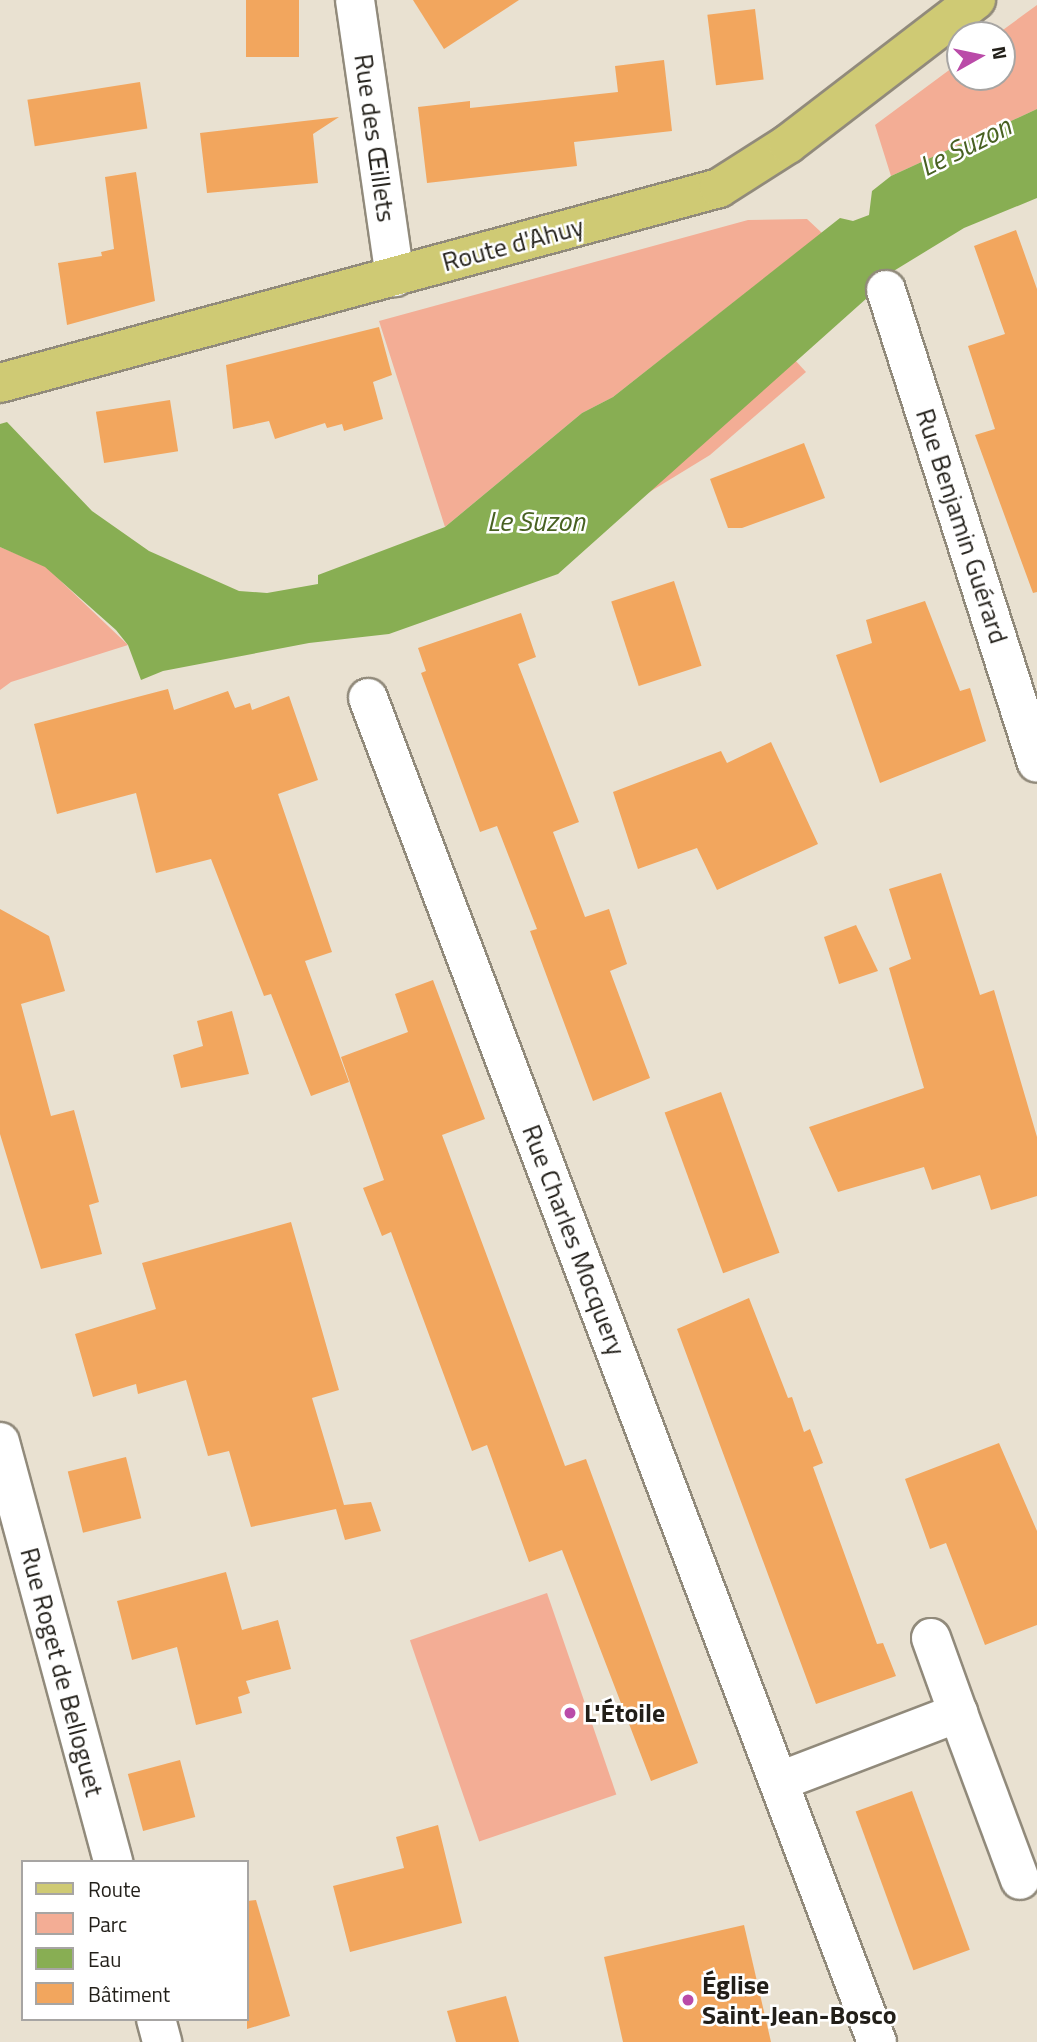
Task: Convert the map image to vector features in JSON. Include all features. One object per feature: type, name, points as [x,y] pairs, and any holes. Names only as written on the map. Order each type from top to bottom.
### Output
[{"type":"main road","name":"Route d'Ahuy","points":[[0,383],[719,188],[788,144],[976,0]]},
{"type":"street","name":"Rue des Œillets","points":[[355,0],[395,277]]},
{"type":"street","name":"Rue Benjamin Guérard","points":[[887,290],[1037,762]]},
{"type":"street","name":"Rue Charles Mocquery","points":[[368,698],[877,2042]]},
{"type":"street","name":"Rue Roget de Belloguet","points":[[0,1441],[112,1860]]},
{"type":"street","points":[[931,1638],[1020,1880]]},
{"type":"street","points":[[780,1781],[958,1713]]},
{"type":"street","points":[[157,2021],[162,2042]]},
{"type":"green space","points":[[1037,5],[1037,109],[891,176],[875,125],[946,72],[946,91],[1016,91],[1015,21]]},
{"type":"green space","points":[[807,219],[822,233],[613,397],[582,413],[445,527],[379,321],[748,220]]},
{"type":"green space","points":[[794,359],[806,372],[710,455],[643,496]]},
{"type":"green space","points":[[0,547],[45,566],[128,645],[11,682],[0,690]]},
{"type":"green space","points":[[547,1593],[616,1794],[479,1842],[410,1640]]},
{"type":"water","name":"Le Suzon","points":[[1037,109],[1037,198],[964,228],[874,283],[867,298],[558,574],[389,634],[309,643],[163,671],[141,680],[128,645],[116,630],[45,567],[0,547],[0,424],[7,422],[92,511],[149,551],[239,591],[267,593],[318,584],[318,575],[445,527],[582,413],[613,397],[840,218],[853,221],[869,215],[872,191],[891,176]]},
{"type":"building","points":[[246,0],[299,0],[299,57],[246,57]]},
{"type":"building","points":[[413,0],[519,0],[444,49]]},
{"type":"building","points":[[755,9],[764,79],[716,85],[707,15]]},
{"type":"building","points":[[664,60],[672,131],[574,142],[577,166],[427,183],[418,107],[470,101],[470,108],[618,92],[615,66]]},
{"type":"building","points":[[140,82],[147,128],[35,146],[27,100]]},
{"type":"building","points":[[339,117],[313,134],[318,183],[207,193],[200,133]]},
{"type":"building","points":[[136,172],[155,301],[67,325],[58,263],[102,256],[101,252],[114,249],[105,177]]},
{"type":"building","points":[[1016,230],[1037,289],[1037,592],[1033,593],[975,435],[995,429],[968,346],[1005,334],[974,246]]},
{"type":"building","points":[[379,327],[392,375],[373,382],[383,419],[344,431],[342,424],[327,428],[325,423],[275,439],[269,421],[233,429],[226,365]]},
{"type":"building","points":[[170,400],[178,451],[104,463],[96,412]]},
{"type":"building","points":[[804,443],[825,498],[742,528],[728,528],[710,479]]},
{"type":"building","points":[[674,581],[702,666],[639,686],[611,601]]},
{"type":"building","points":[[925,601],[960,691],[970,688],[986,741],[880,783],[836,655],[872,643],[866,620]]},
{"type":"building","points":[[521,613],[536,657],[518,664],[579,822],[553,832],[585,917],[609,909],[627,964],[610,971],[650,1078],[593,1101],[530,931],[537,929],[497,826],[480,832],[421,673],[426,671],[418,648]]},
{"type":"building","points":[[168,689],[174,710],[228,691],[235,708],[250,703],[252,710],[289,696],[318,780],[278,794],[332,952],[305,961],[349,1082],[311,1096],[271,994],[264,996],[211,859],[156,873],[136,793],[57,814],[34,724]]},
{"type":"building","points":[[771,742],[818,844],[717,890],[697,848],[638,869],[613,792],[721,751],[727,763]]},
{"type":"building","points":[[941,873],[980,995],[994,990],[1037,1137],[1037,1196],[991,1210],[980,1175],[932,1190],[924,1167],[838,1192],[809,1127],[924,1088],[889,968],[911,959],[889,889]]},
{"type":"building","points":[[0,909],[49,936],[65,991],[21,1004],[51,1116],[74,1110],[99,1202],[89,1205],[102,1254],[41,1269],[0,1134]]},
{"type":"building","points":[[856,925],[878,971],[839,984],[824,937]]},
{"type":"building","points":[[433,980],[485,1119],[442,1135],[565,1466],[586,1459],[698,1763],[651,1781],[562,1550],[529,1562],[487,1445],[472,1451],[391,1232],[382,1236],[363,1188],[384,1180],[341,1057],[408,1032],[395,994]]},
{"type":"building","points":[[232,1011],[249,1074],[181,1088],[173,1055],[203,1046],[197,1021]]},
{"type":"building","points":[[721,1092],[779,1253],[723,1273],[665,1113]]},
{"type":"building","points":[[291,1222],[339,1390],[312,1398],[344,1505],[371,1502],[381,1531],[345,1540],[336,1509],[251,1527],[229,1451],[208,1456],[186,1380],[138,1394],[136,1384],[93,1397],[75,1334],[156,1309],[142,1263]]},
{"type":"building","points":[[749,1298],[788,1398],[792,1397],[804,1432],[810,1429],[823,1463],[813,1467],[877,1644],[883,1643],[896,1676],[816,1704],[677,1329]]},
{"type":"building","points":[[999,1443],[1037,1531],[1037,1625],[985,1645],[946,1543],[930,1549],[905,1479]]},
{"type":"building","points":[[126,1457],[141,1518],[83,1533],[68,1472]]},
{"type":"building","points":[[226,1572],[242,1630],[278,1620],[291,1669],[246,1681],[250,1693],[238,1697],[242,1713],[196,1725],[177,1647],[132,1660],[117,1601]]},
{"type":"building","points":[[180,1760],[195,1817],[143,1831],[128,1774]]},
{"type":"building","points":[[912,1791],[970,1950],[913,1970],[856,1812]]},
{"type":"building","points":[[438,1825],[462,1923],[350,1952],[333,1886],[404,1868],[396,1837]]},
{"type":"building","points":[[256,1900],[290,2016],[247,2029],[248,2021],[248,1901]]},
{"type":"building","name":"Église Saint-Jean-Bosco","points":[[744,1925],[771,2042],[623,2042],[604,1957]]},
{"type":"building","points":[[506,1996],[519,2042],[456,2042],[447,2011]]},
{"type":"place","name":"L'Étoile","points":[[570,1713]]},
{"type":"place","name":"Église Saint-Jean-Bosco","points":[[688,2000]]}]
